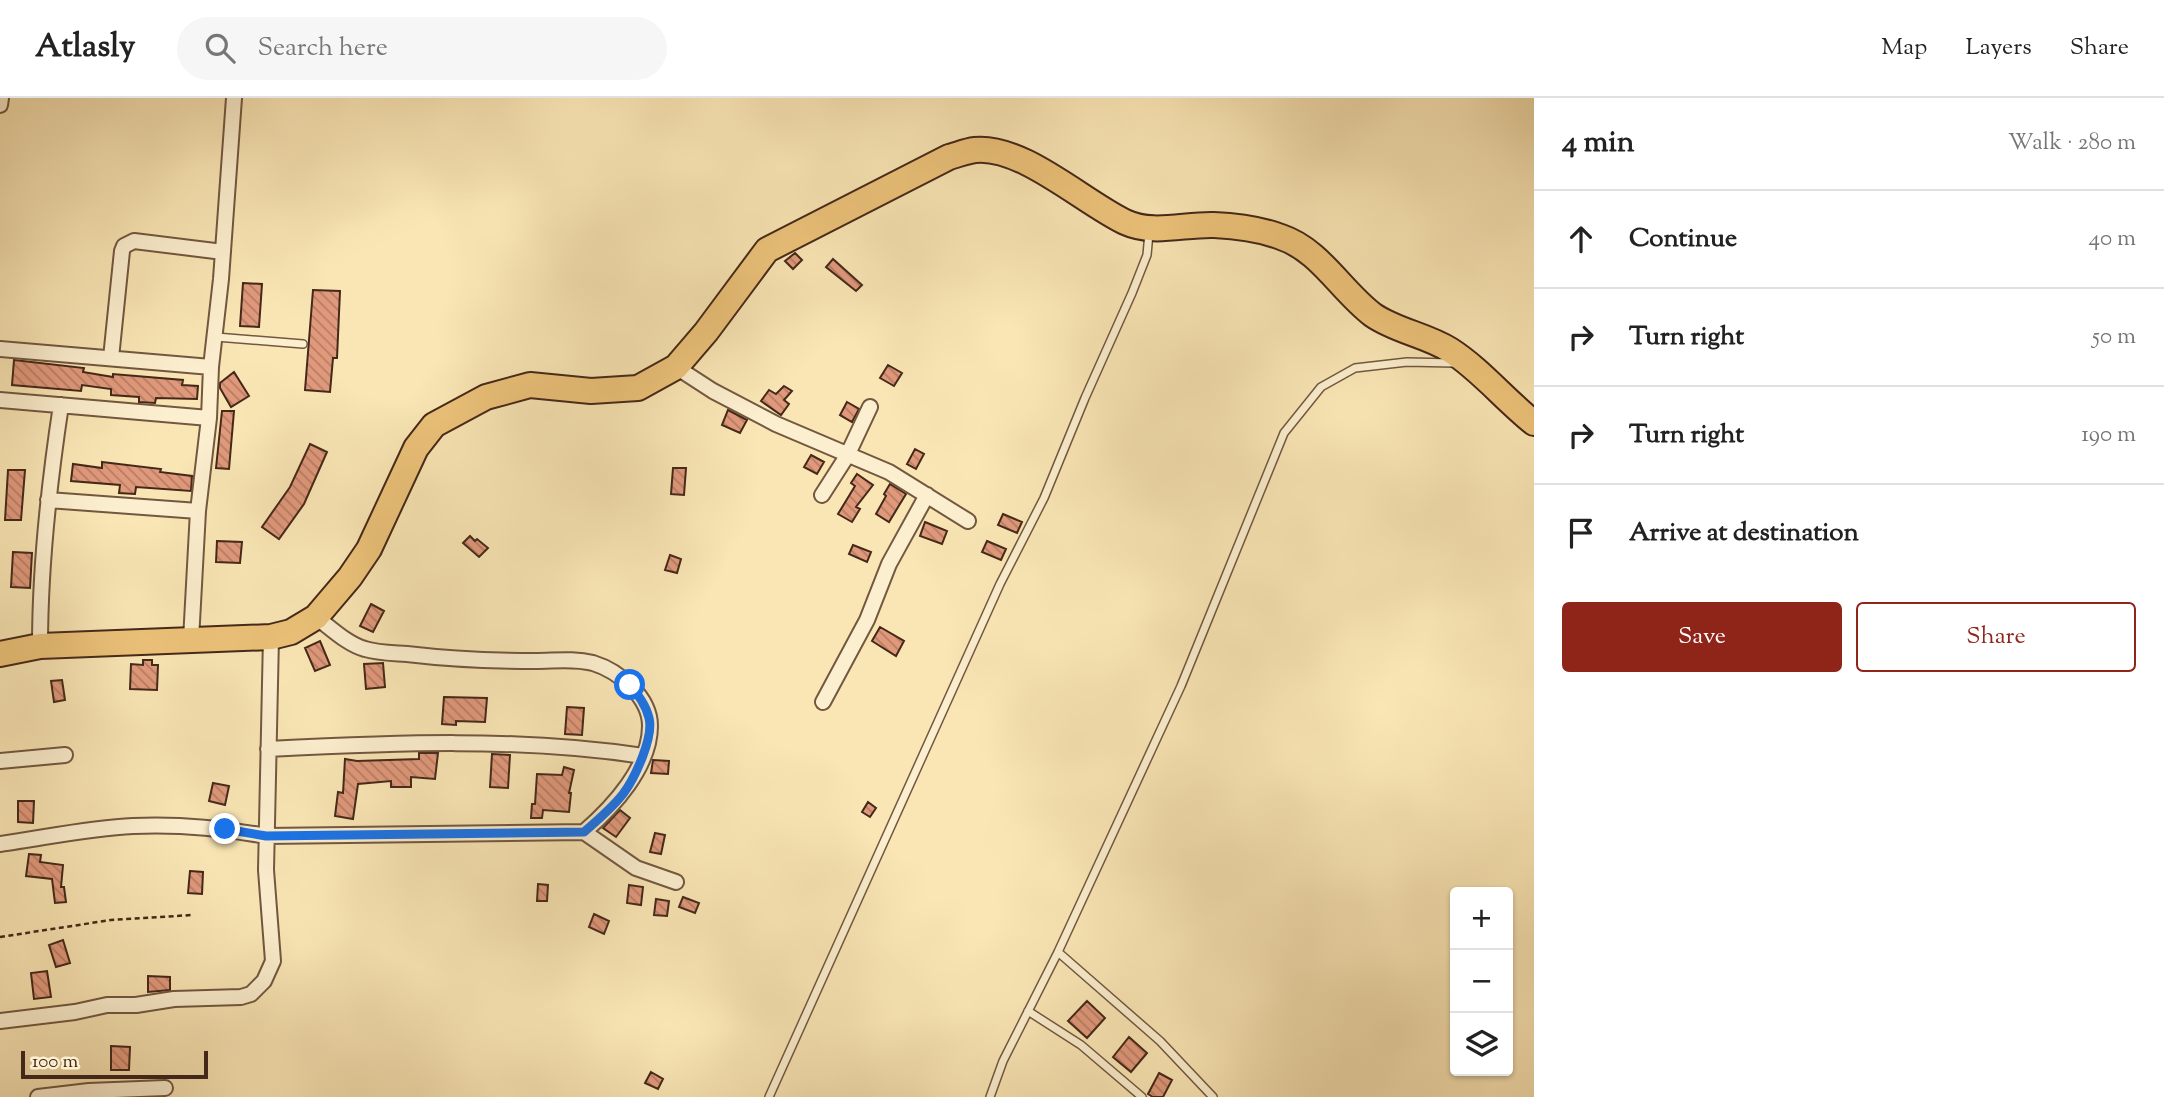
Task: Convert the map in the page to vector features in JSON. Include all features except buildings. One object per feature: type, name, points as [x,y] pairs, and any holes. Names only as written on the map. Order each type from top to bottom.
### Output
[{"type":"highway","points":[[0,654],[40,646],[271,637],[290,632],[316,617],[350,577],[369,549],[410,458],[435,425],[486,397],[530,385],[591,391],[638,388],[676,367],[706,332],[767,250],[949,158],[973,150],[1004,153],[1048,174],[1127,223],[1150,229],[1214,225],[1254,229],[1298,243],[1375,316],[1447,349],[1469,363],[1534,422]]},
{"type":"street","points":[[0,105],[1,98]]},
{"type":"street","points":[[191,640],[198,511],[209,418],[234,98]]},
{"type":"street","points":[[111,358],[124,246],[134,242],[223,252]]},
{"type":"street","points":[[0,349],[211,367]]},
{"type":"street","points":[[676,367],[743,407],[847,456],[889,472],[968,521]]},
{"type":"street","points":[[0,400],[209,418]]},
{"type":"street","points":[[40,646],[40,601],[48,500],[61,405]]},
{"type":"street","points":[[822,495],[847,456],[870,407]]},
{"type":"street","points":[[823,702],[867,620],[890,564],[927,495]]},
{"type":"street","points":[[48,500],[198,511]]},
{"type":"street","points":[[316,617],[364,649],[493,660],[568,659],[608,670],[630,685],[644,703],[650,719],[650,732],[643,756],[625,792],[584,832]]},
{"type":"street","points":[[0,1021],[75,1012],[107,1005],[241,997],[251,994],[264,981],[273,961],[267,901],[266,836],[271,637]]},
{"type":"street","points":[[268,749],[401,743],[547,745],[643,756]]},
{"type":"street","points":[[0,761],[65,755]]},
{"type":"street","points":[[0,844],[134,826],[225,829],[266,836],[584,832],[636,868],[676,882]]},
{"type":"street","points":[[38,1097],[89,1091],[165,1088]]},
{"type":"lane","points":[[769,1097],[995,596],[1044,498],[1147,255],[1150,229]]},
{"type":"lane","points":[[216,337],[303,344]]},
{"type":"lane","points":[[990,1097],[1003,1061],[1058,952],[1181,687],[1284,433],[1321,387],[1355,368],[1407,362],[1469,363]]},
{"type":"lane","points":[[1058,952],[1160,1041],[1213,1097]]},
{"type":"lane","points":[[1028,1011],[1081,1045],[1142,1097]]},
{"type":"path","points":[[0,937],[111,920],[191,915]]},
{"type":"route","points":[[225,829],[266,836],[584,832],[625,792],[643,756],[650,732],[650,719],[644,703],[630,685]]}]
